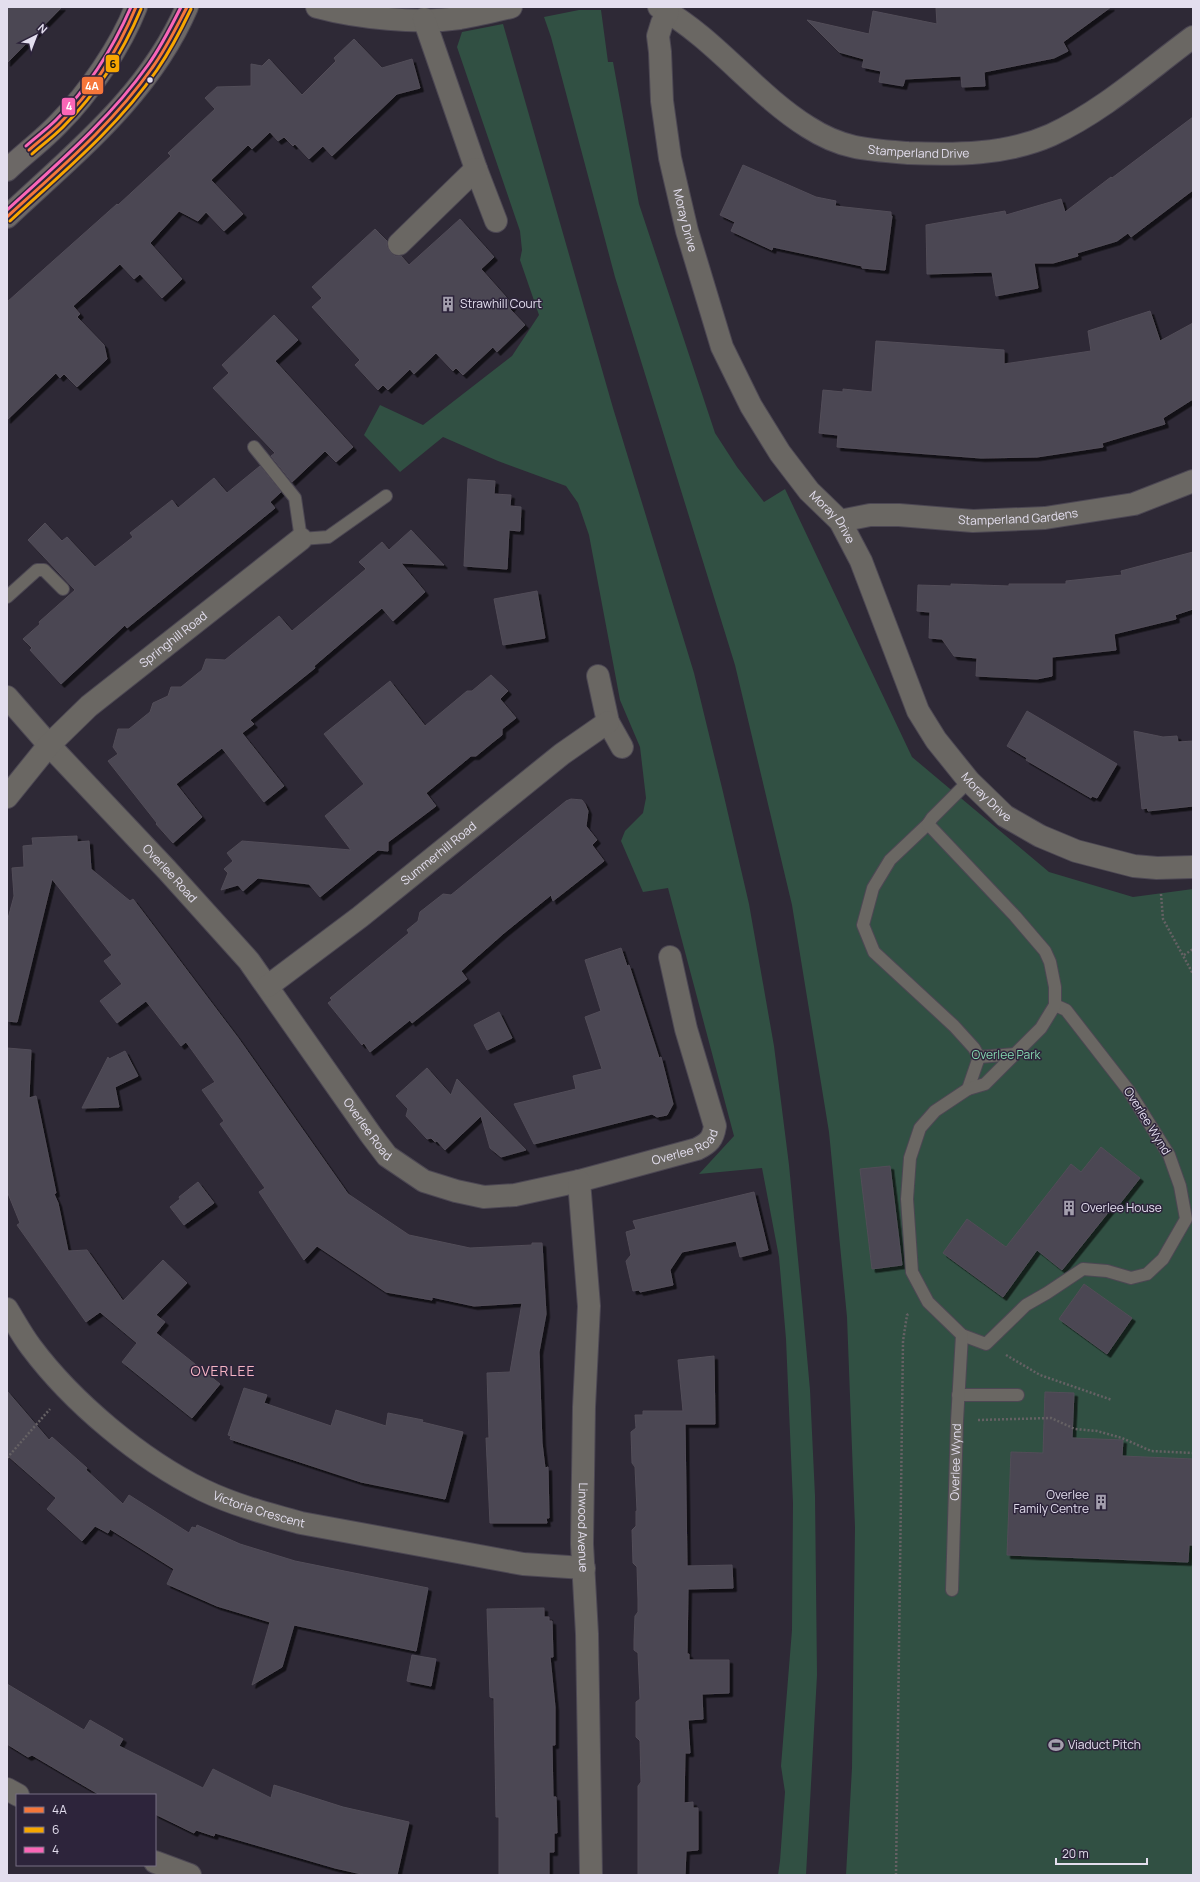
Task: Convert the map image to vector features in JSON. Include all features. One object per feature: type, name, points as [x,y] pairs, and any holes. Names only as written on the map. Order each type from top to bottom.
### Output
[{"type":"main road","points":[[7,170],[59,123],[83,95],[111,56],[136,7]]},
{"type":"main road","points":[[7,217],[119,111],[155,66],[173,36],[187,7]]},
{"type":"street","points":[[317,7],[337,12],[377,18],[424,19],[459,18],[511,7]]},
{"type":"street","name":"Stamperland Drive","points":[[664,9],[703,38],[778,106],[808,128],[836,143],[848,147],[934,154],[990,151],[1021,145],[1049,136],[1078,121],[1193,37]]},
{"type":"street","name":"Moray Drive","points":[[664,9],[658,36],[662,101],[670,158],[687,231],[722,347],[751,406],[780,453],[809,491],[840,522],[861,561],[918,711],[936,740],[968,781],[1005,816],[1040,836],[1076,851],[1134,866],[1157,868],[1193,867]]},
{"type":"street","points":[[424,19],[476,170],[496,221]]},
{"type":"street","points":[[399,244],[476,170]]},
{"type":"street","name":"Stamperland Gardens","points":[[840,522],[870,514],[973,521],[1045,518],[1134,504],[1193,481]]},
{"type":"street","name":"Springhill Road","points":[[49,745],[89,706],[301,539]]},
{"type":"street","points":[[598,676],[608,722],[622,747]]},
{"type":"street","name":"Overlee Road","points":[[7,697],[49,745],[211,917],[249,961],[375,1140],[388,1156],[424,1181],[456,1191],[484,1197],[515,1195],[579,1181],[697,1149],[708,1144],[714,1136],[714,1126],[686,1029],[670,957]]},
{"type":"street","name":"Summerhill Road","points":[[268,986],[360,917],[562,754],[608,722]]},
{"type":"street","points":[[7,797],[49,745]]},
{"type":"street","name":"Linwood Avenue","points":[[579,1181],[589,1306],[584,1407],[582,1544],[587,1642],[591,1875]]},
{"type":"street","name":"Victoria Crescent","points":[[7,1309],[31,1347],[80,1402],[130,1445],[178,1476],[203,1490],[267,1514],[301,1523],[477,1557],[523,1564],[584,1568]]},
{"type":"street","points":[[7,1789],[16,1794]]},
{"type":"street","points":[[156,1862],[190,1875]]},
{"type":"lane","points":[[254,448],[295,498],[301,539],[328,537],[386,496]]},
{"type":"lane","points":[[7,597],[37,570],[44,570],[63,590]]},
{"type":"lane","points":[[968,781],[928,824],[890,860],[873,888],[863,925],[874,952],[954,1026],[974,1048],[979,1057],[968,1089]]},
{"type":"lane","points":[[928,824],[1015,916],[1045,951],[1050,962],[1056,987],[1055,1005],[1041,1028],[985,1084],[968,1089],[935,1111],[920,1128],[910,1158],[907,1199],[912,1272],[928,1302],[962,1335],[986,1344]]},
{"type":"lane","name":"Overlee Wynd","points":[[986,1344],[1026,1304],[1047,1293],[1083,1269],[1107,1271],[1131,1278],[1147,1274],[1163,1259],[1186,1219],[1180,1186],[1169,1155],[1129,1091],[1066,1010],[1055,1005]]},
{"type":"lane","points":[[979,1057],[1015,1054]]},
{"type":"lane","name":"Overlee Wynd","points":[[952,1590],[956,1421],[962,1335]]},
{"type":"lane","points":[[958,1395],[1018,1395]]},
{"type":"path","points":[[1157,868],[1163,919],[1193,974]]},
{"type":"path","points":[[1184,955],[1193,949]]},
{"type":"path","points":[[896,1875],[903,1341],[907,1315],[925,1296]]},
{"type":"path","points":[[986,1344],[1040,1375],[1112,1400]]},
{"type":"path","points":[[7,1458],[68,1389]]},
{"type":"path","points":[[956,1421],[1051,1418],[1075,1429],[1097,1431],[1122,1438],[1151,1451],[1193,1453]]},
{"type":"green space","name":"Overlee Park","points":[[579,10],[601,10],[608,62],[613,62],[639,204],[715,433],[737,467],[764,502],[785,489],[912,757],[1049,872],[1133,897],[1193,889],[1193,1875],[846,1875],[852,1768],[855,1527],[847,1317],[829,1132],[792,905],[735,665],[615,277],[551,37],[544,17]]},
{"type":"green space","points":[[503,24],[613,408],[694,673],[749,904],[774,1046],[789,1165],[802,1301],[810,1390],[815,1496],[817,1675],[806,1875],[778,1875],[785,1792],[781,1766],[792,1630],[793,1503],[786,1339],[779,1257],[762,1168],[699,1174],[734,1136],[668,888],[643,892],[621,841],[625,831],[643,813],[646,798],[640,747],[620,700],[589,535],[578,503],[566,486],[498,461],[443,437],[400,472],[364,435],[380,405],[423,425],[512,356],[539,315],[520,260],[522,250],[520,231],[457,47],[462,32]]},
{"type":"building","points":[[7,7],[62,7],[7,63]]},
{"type":"building","points":[[1111,7],[1063,42],[1068,51],[1054,58],[984,72],[985,86],[962,87],[961,76],[905,79],[903,86],[879,82],[881,71],[862,67],[864,59],[839,52],[807,20],[869,34],[873,11],[937,24],[936,8]]},
{"type":"building","points":[[354,39],[382,68],[412,59],[420,88],[397,94],[332,156],[323,146],[309,159],[295,144],[293,146],[284,137],[278,141],[270,132],[252,149],[248,145],[211,180],[243,214],[224,231],[206,212],[198,221],[179,211],[150,243],[182,279],[162,298],[140,274],[134,279],[120,264],[73,306],[80,314],[77,317],[104,345],[107,359],[77,387],[64,374],[60,378],[56,373],[7,420],[7,302],[117,204],[118,205],[171,156],[168,153],[215,109],[205,98],[217,87],[251,86],[251,64],[262,66],[269,59],[302,95],[336,61],[334,58]]},
{"type":"building","points":[[1193,117],[1193,190],[1131,237],[1128,233],[1117,241],[1077,253],[1078,256],[1053,263],[1034,263],[1038,288],[996,296],[992,272],[927,274],[926,225],[1005,211],[1006,215],[1061,199],[1065,212]]},
{"type":"building","points":[[743,165],[816,197],[836,201],[835,206],[891,212],[892,216],[885,270],[862,268],[862,266],[773,247],[772,250],[731,231],[735,222],[720,215]]},
{"type":"building","name":"Strawhill Court","points":[[460,219],[494,257],[481,269],[513,305],[510,309],[525,325],[497,352],[493,347],[463,375],[456,368],[453,371],[436,353],[414,374],[410,369],[388,390],[383,385],[378,390],[355,365],[360,360],[312,307],[322,298],[312,287],[375,229],[387,241],[387,247],[390,252],[395,256],[401,256],[409,265]]},
{"type":"building","points":[[1150,311],[1160,341],[1193,323],[1193,399],[1163,418],[1165,424],[1102,443],[1103,447],[1037,457],[981,458],[837,447],[838,435],[819,433],[823,390],[843,392],[843,389],[872,392],[876,341],[1004,350],[1004,364],[1091,351],[1088,331]]},
{"type":"building","points":[[274,315],[298,340],[275,361],[353,447],[336,462],[325,451],[292,482],[271,456],[275,453],[213,388],[229,373],[222,365]]},
{"type":"building","points":[[260,466],[281,492],[270,502],[275,508],[127,628],[125,625],[61,684],[30,650],[32,648],[23,639],[40,624],[39,622],[75,590],[28,540],[45,523],[62,541],[67,537],[95,567],[133,537],[130,533],[172,500],[178,508],[214,478],[227,493]]},
{"type":"building","points":[[468,479],[495,481],[494,494],[511,495],[510,506],[521,507],[520,531],[509,530],[507,569],[464,566]]},
{"type":"building","points":[[411,530],[444,565],[401,563],[425,592],[393,621],[382,608],[314,666],[315,668],[250,720],[254,724],[242,733],[284,786],[264,802],[222,748],[176,784],[202,817],[173,843],[156,824],[157,823],[108,761],[118,754],[113,747],[118,729],[129,729],[150,712],[153,703],[168,696],[171,687],[181,687],[202,670],[206,659],[225,660],[279,616],[292,631],[366,569],[359,562],[382,542],[389,550]]},
{"type":"building","points":[[1193,552],[1193,609],[1175,615],[1176,619],[1114,634],[1116,650],[1052,657],[1052,676],[1037,679],[976,676],[977,658],[954,656],[942,639],[929,638],[930,612],[917,611],[918,585],[951,586],[951,584],[1009,586],[1009,584],[1066,584],[1066,581],[1122,575],[1121,571]]},
{"type":"building","points":[[537,591],[545,638],[503,645],[494,599]]},
{"type":"building","points":[[491,675],[508,691],[500,699],[516,718],[502,729],[502,735],[476,756],[471,756],[426,793],[436,806],[388,842],[388,851],[378,850],[320,897],[309,884],[258,878],[243,891],[238,885],[221,890],[228,873],[224,869],[233,861],[227,853],[242,841],[351,850],[325,816],[364,784],[324,734],[390,681],[425,726],[467,691],[472,691]]},
{"type":"building","points":[[1027,711],[1117,764],[1097,798],[1092,796],[1091,798],[1026,760],[1027,758],[1007,746]]},
{"type":"building","points":[[1134,731],[1163,737],[1177,736],[1178,742],[1193,741],[1193,806],[1148,811],[1147,808],[1142,809]]},
{"type":"building","points":[[571,799],[582,800],[585,804],[588,811],[586,826],[597,840],[592,845],[604,861],[553,901],[551,895],[504,933],[461,971],[467,979],[412,1023],[410,1020],[370,1052],[364,1043],[362,1045],[328,1003],[332,1000],[330,998],[409,933],[407,930],[418,921],[420,912],[443,894],[451,895],[566,801]]},
{"type":"building","points":[[77,836],[77,842],[89,841],[91,869],[130,901],[133,899],[238,1038],[348,1194],[409,1235],[470,1248],[532,1245],[532,1243],[542,1243],[546,1314],[539,1352],[542,1443],[545,1468],[548,1467],[549,1518],[546,1518],[547,1523],[490,1523],[486,1438],[489,1438],[487,1373],[510,1372],[522,1303],[474,1306],[432,1297],[432,1300],[386,1292],[317,1246],[304,1260],[259,1192],[265,1188],[220,1124],[224,1121],[202,1090],[215,1082],[186,1042],[181,1046],[146,1001],[117,1023],[100,1001],[122,984],[104,961],[112,955],[52,879],[17,1022],[7,1021],[7,922],[14,896],[12,868],[24,867],[23,846],[33,845],[32,838]]},
{"type":"building","points":[[621,948],[627,966],[629,965],[659,1058],[661,1057],[673,1104],[667,1115],[657,1117],[652,1114],[534,1144],[514,1104],[576,1089],[573,1076],[602,1069],[585,1017],[601,1011],[585,960]]},
{"type":"building","points":[[499,1012],[512,1038],[487,1050],[474,1025]]},
{"type":"building","points":[[7,1048],[31,1050],[29,1098],[36,1096],[56,1193],[54,1194],[58,1203],[68,1251],[87,1250],[123,1301],[163,1260],[187,1283],[156,1315],[165,1322],[156,1333],[220,1384],[192,1418],[122,1362],[137,1343],[100,1312],[86,1322],[17,1225],[20,1223],[7,1191]]},
{"type":"building","points":[[125,1051],[138,1076],[115,1087],[119,1107],[82,1108],[108,1057],[109,1059]]},
{"type":"building","points":[[427,1068],[451,1095],[457,1079],[526,1150],[501,1157],[490,1148],[481,1116],[445,1150],[437,1141],[435,1142],[431,1138],[427,1139],[406,1116],[408,1109],[396,1096]]},
{"type":"building","points":[[1101,1147],[1140,1178],[1118,1206],[1115,1204],[1062,1270],[1037,1250],[1003,1297],[943,1253],[967,1219],[1006,1247],[1071,1164],[1081,1172]]},
{"type":"building","points":[[890,1166],[902,1265],[872,1269],[860,1169]]},
{"type":"building","points":[[198,1182],[214,1203],[184,1225],[170,1207],[180,1199],[179,1197]]},
{"type":"building","points":[[754,1192],[768,1250],[740,1257],[736,1241],[682,1252],[670,1270],[673,1285],[640,1292],[639,1290],[633,1291],[626,1261],[631,1255],[626,1232],[636,1229],[633,1221]]},
{"type":"building","points":[[1084,1284],[1132,1318],[1107,1354],[1059,1319]]},
{"type":"building","points":[[714,1356],[715,1424],[685,1424],[687,1566],[732,1565],[733,1588],[688,1589],[687,1654],[689,1654],[689,1660],[729,1660],[729,1693],[702,1694],[703,1719],[688,1720],[690,1753],[685,1753],[684,1803],[693,1802],[693,1808],[698,1808],[698,1850],[686,1851],[685,1875],[638,1875],[638,1786],[641,1782],[640,1741],[636,1737],[636,1702],[640,1699],[638,1653],[634,1650],[635,1616],[638,1612],[638,1599],[637,1567],[633,1563],[632,1530],[636,1526],[637,1511],[635,1467],[632,1463],[631,1432],[636,1428],[635,1415],[643,1415],[643,1411],[683,1411],[678,1360]]},
{"type":"building","points":[[244,1388],[267,1395],[264,1403],[331,1426],[336,1410],[386,1426],[388,1413],[423,1420],[422,1422],[463,1432],[445,1499],[361,1482],[230,1439],[231,1436],[228,1435]]},
{"type":"building","points":[[7,1391],[49,1440],[52,1437],[87,1468],[86,1470],[123,1504],[129,1495],[189,1533],[192,1527],[196,1528],[197,1525],[240,1544],[295,1561],[428,1588],[416,1651],[294,1625],[282,1667],[252,1685],[270,1622],[217,1606],[167,1584],[174,1569],[110,1529],[108,1533],[95,1526],[82,1541],[47,1509],[56,1498],[7,1455]]},
{"type":"building","name":"Overlee Family Centre","points":[[1045,1392],[1074,1393],[1072,1438],[1123,1440],[1122,1456],[1193,1459],[1193,1545],[1189,1545],[1188,1562],[1007,1555],[1011,1452],[1043,1453]]},
{"type":"building","points":[[544,1608],[544,1617],[549,1617],[549,1621],[552,1621],[553,1657],[550,1657],[555,1707],[555,1745],[552,1745],[553,1797],[556,1797],[557,1833],[554,1833],[554,1852],[549,1852],[549,1875],[499,1875],[499,1817],[496,1817],[494,1698],[490,1697],[487,1609]]},
{"type":"building","points":[[412,1655],[436,1659],[431,1686],[407,1681]]},
{"type":"building","points":[[7,1684],[84,1730],[90,1720],[123,1739],[119,1746],[203,1788],[213,1769],[271,1798],[274,1785],[343,1807],[409,1822],[397,1875],[366,1875],[335,1868],[215,1833],[214,1836],[196,1830],[194,1833],[156,1814],[156,1794],[98,1794],[32,1755],[28,1757],[7,1744]]},
{"type":"transit line","name":"4","points":[[26,146],[49,127],[79,95],[108,52],[131,7]]},
{"type":"transit line","name":"4A","points":[[29,150],[52,131],[71,112],[93,84],[121,39],[136,7]]},
{"type":"transit line","name":"4","points":[[7,210],[63,159],[116,105],[153,58],[166,37],[181,7]]},
{"type":"transit line","name":"4A","points":[[7,217],[84,146],[120,109],[157,61],[187,7]]},
{"type":"transit line","name":"6","points":[[32,154],[63,127],[87,101],[117,57],[141,9]]},
{"type":"transit line","name":"6","points":[[10,221],[88,150],[124,111],[162,63],[191,9]]},
{"type":"place","name":"Strawhill Court","points":[[448,304]]},
{"type":"place","name":"Overlee House","points":[[1069,1208]]},
{"type":"place","name":"Overlee Family Centre","points":[[1101,1502]]},
{"type":"place","name":"Viaduct Pitch","points":[[1056,1745]]},
{"type":"district","name":"OVERLEE","points":[[223,1371]]}]
